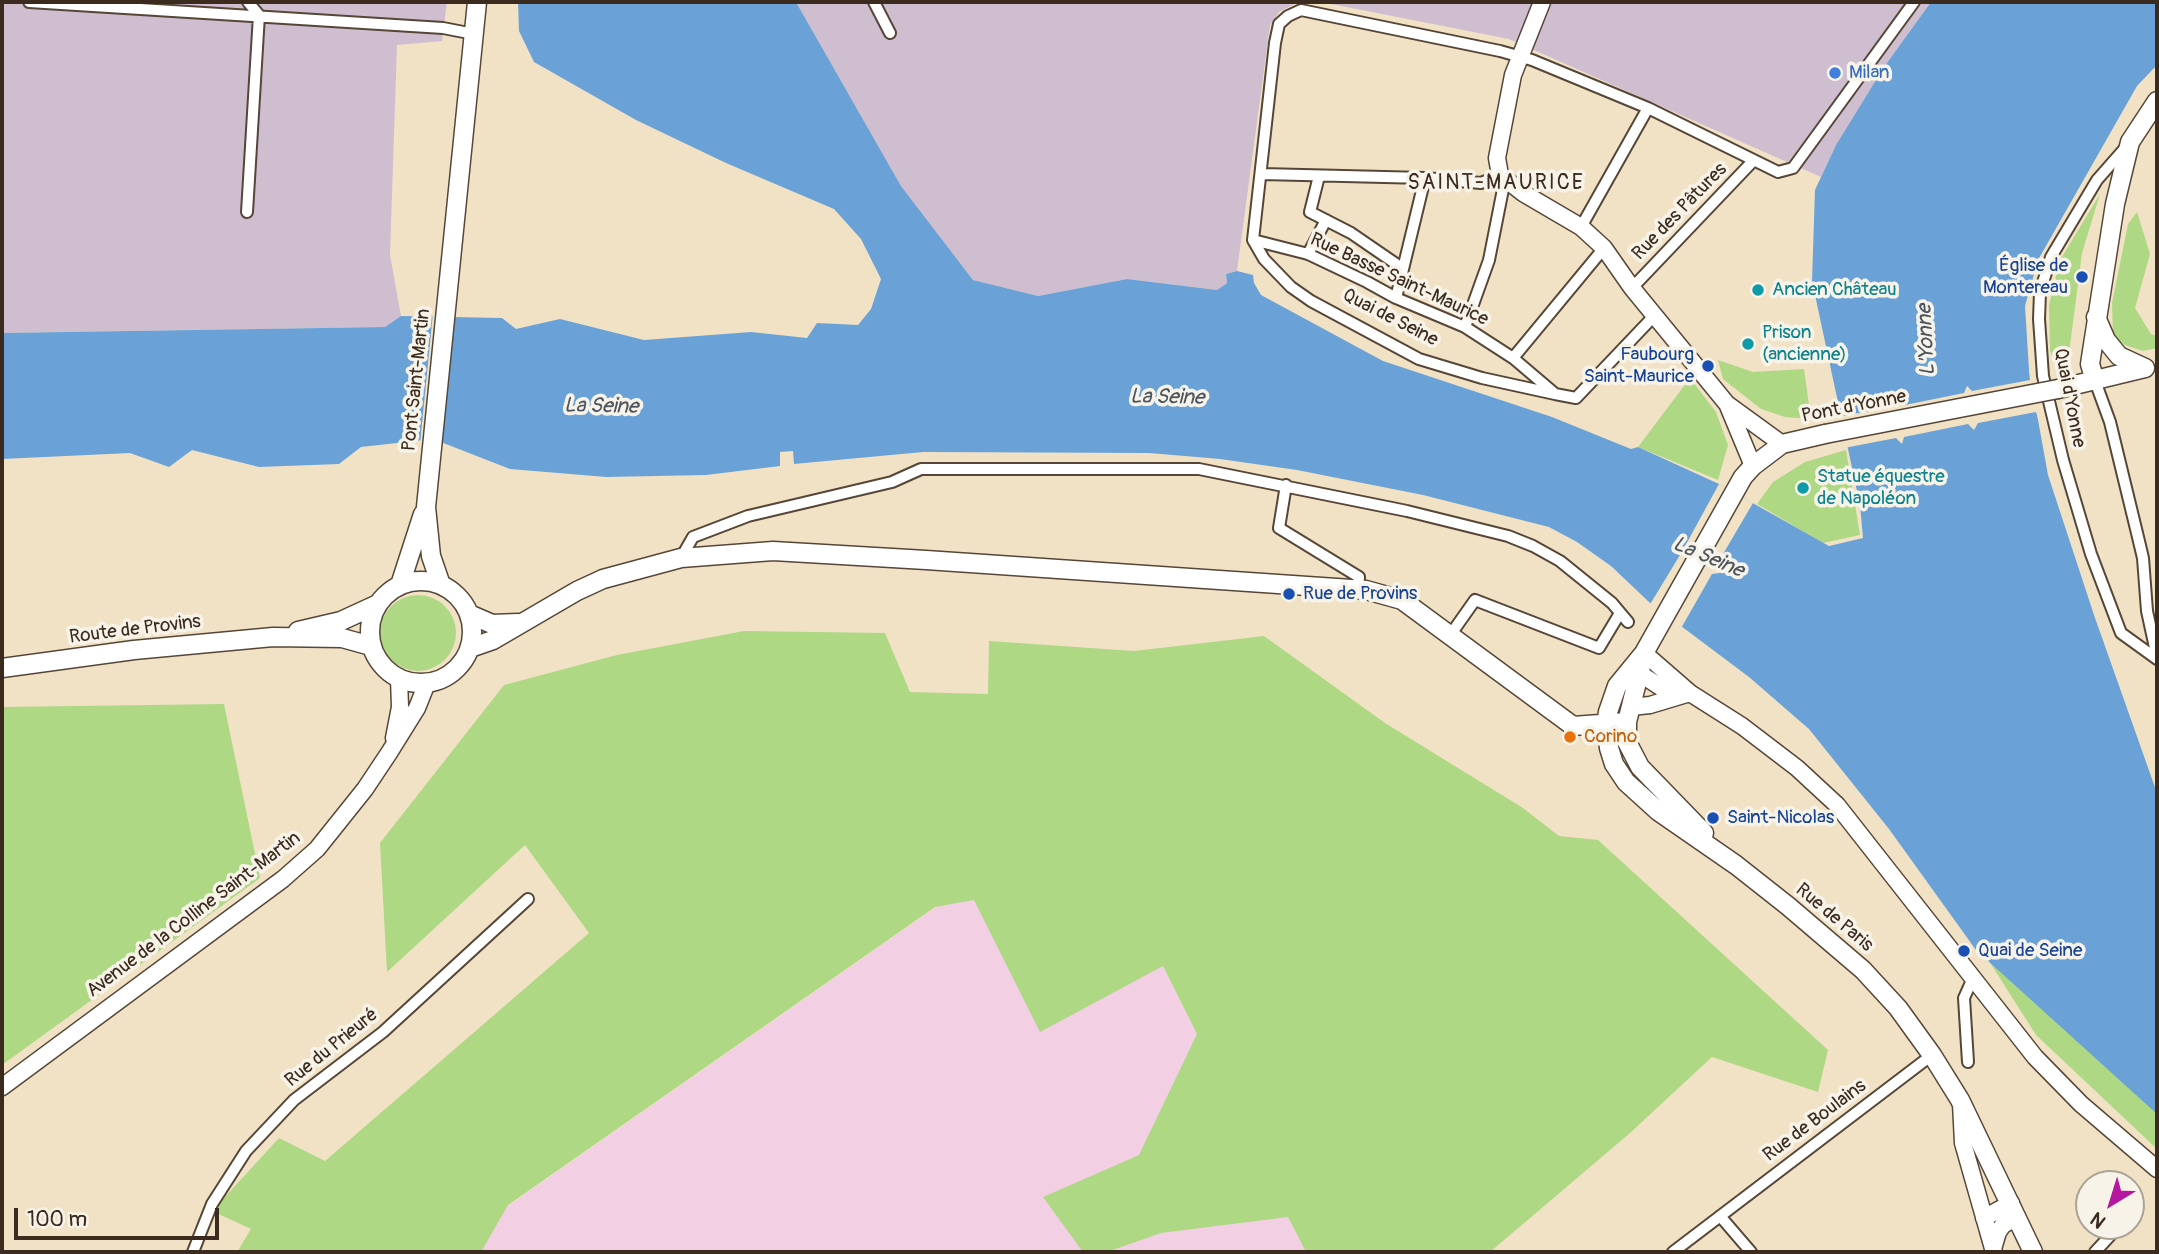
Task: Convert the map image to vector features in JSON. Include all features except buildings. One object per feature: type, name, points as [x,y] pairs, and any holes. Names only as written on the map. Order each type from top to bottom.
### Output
[{"type":"main road","name":"Pont Saint-Martin","points":[[426,507],[477,2]]},
{"type":"main road","points":[[1542,2],[1513,75],[1497,158],[1503,177],[1523,193],[1581,227],[1604,248],[1654,316],[1727,404],[1782,444]]},
{"type":"main road","points":[[2095,381],[2090,363],[2115,204],[2130,142],[2157,100]]},
{"type":"main road","points":[[2096,316],[2106,340],[2119,356],[2151,367]]},
{"type":"main road","name":"Pont d'Yonne","points":[[1782,444],[2058,389],[2151,367]]},
{"type":"main road","points":[[1727,404],[1753,466]]},
{"type":"main road","name":"Rue de Paris","points":[[1736,865],[1640,767],[1627,742],[1629,715],[1635,671],[1734,492],[1753,466],[1782,444]]},
{"type":"main road","points":[[426,507],[431,556],[441,585]]},
{"type":"main road","points":[[400,585],[426,507]]},
{"type":"main road","points":[[470,648],[493,640],[577,590],[603,579],[681,558],[774,551],[1358,590],[1402,600],[1573,726],[1606,724],[1650,705],[1683,695]]},
{"type":"main road","points":[[421,581],[441,585],[453,592],[469,614],[472,631],[470,648],[454,672],[441,680],[413,683],[399,678],[377,659],[371,646],[372,617],[387,593],[400,585],[421,581]]},
{"type":"main road","points":[[273,637],[341,621],[378,604]]},
{"type":"main road","points":[[469,614],[492,624],[521,623]]},
{"type":"main road","points":[[273,637],[342,638],[371,646]]},
{"type":"main road","name":"Route de Provins","points":[[2,668],[134,650],[273,637]]},
{"type":"main road","points":[[1644,653],[1683,695]]},
{"type":"main road","points":[[1635,671],[1742,726],[1797,768],[1837,804],[2035,1057],[2081,1104],[2157,1169]]},
{"type":"main road","name":"Rue de Paris","points":[[1635,671],[1618,686],[1606,724],[1614,764],[1626,782],[1658,811],[1736,865],[1863,970],[1898,1008],[1960,1100],[2033,1252]]},
{"type":"main road","name":"Avenue de la Colline Saint-Martin","points":[[389,754],[400,707],[399,678]]},
{"type":"main road","name":"Avenue de la Colline Saint-Martin","points":[[2,1087],[292,872],[330,835],[389,754],[417,708],[427,683]]},
{"type":"main road","points":[[1960,1100],[1963,1143],[1993,1251]]},
{"type":"main road","points":[[1984,1218],[2014,1210]]},
{"type":"main road","points":[[1993,1251],[1998,1232],[2014,1210]]},
{"type":"street","points":[[29,2],[443,28],[474,34]]},
{"type":"street","points":[[247,212],[259,15],[248,2]]},
{"type":"street","points":[[874,2],[890,33]]},
{"type":"street","points":[[1253,240],[1275,43],[1279,24],[1301,10],[1519,57],[1648,108],[1753,162],[1779,172],[1793,168],[1914,2]]},
{"type":"street","points":[[1581,227],[1648,108]]},
{"type":"street","name":"Quai d'Yonne","points":[[2130,142],[2097,180],[2051,257],[2040,292],[2039,318],[2043,376],[2063,460],[2091,554],[2121,633],[2157,658]]},
{"type":"street","name":"Rue des Pâtures","points":[[1632,288],[1753,162]]},
{"type":"street","points":[[1262,174],[1425,178],[1481,183],[1503,177],[1489,260],[1465,327]]},
{"type":"street","points":[[1319,176],[1310,212],[1351,233],[1402,268]]},
{"type":"street","points":[[1396,298],[1425,178]]},
{"type":"street","points":[[1308,254],[1326,220]]},
{"type":"street","name":"Rue Basse Saint-Maurice","points":[[1253,240],[1308,254],[1396,298],[1465,327],[1513,358],[1555,394]]},
{"type":"street","name":"Quai de Seine","points":[[1253,240],[1264,259],[1291,287],[1311,301],[1419,359],[1482,378],[1576,398],[1654,316]]},
{"type":"street","points":[[1513,358],[1604,248]]},
{"type":"street","points":[[2095,381],[2110,422],[2143,558],[2147,611],[2155,629],[2157,658]]},
{"type":"street","points":[[681,558],[693,537],[748,516],[892,482],[921,469],[1199,469],[1407,511],[1508,536],[1560,561],[1624,617],[1599,648],[1475,600],[1451,634]]},
{"type":"street","points":[[1286,485],[1279,528],[1359,577],[1358,590]]},
{"type":"street","name":"Rue du Prieuré","points":[[193,1252],[212,1204],[246,1151],[294,1100],[383,1032],[528,900]]},
{"type":"street","points":[[1968,1062],[1964,998],[1973,978]]},
{"type":"street","name":"Rue de Boulains","points":[[1673,1252],[1932,1055]]},
{"type":"street","points":[[1720,1216],[1751,1252]]},
{"type":"shaded area","points":[[2,2],[447,2],[442,41],[397,45],[390,255],[401,316],[385,327],[2,333]]},
{"type":"shaded area","points":[[796,2],[1298,2],[1279,12],[1270,25],[1237,271],[1226,274],[1227,283],[1217,290],[1127,279],[1038,296],[973,280],[901,186]]},
{"type":"shaded area","points":[[1321,2],[1931,2],[1884,67],[1836,145],[1821,177],[1509,39]]},
{"type":"shaded area","points":[[972,899],[1126,900],[1163,966],[1306,1252],[442,1252],[936,907]]},
{"type":"green space","points":[[2100,194],[2082,253],[2069,353],[2057,366],[2050,351],[2049,305],[2060,260]]},
{"type":"green space","points":[[2137,212],[2150,254],[2135,308],[2151,334],[2157,336],[2157,348],[2143,351],[2125,345],[2113,335],[2112,303],[2128,224]]},
{"type":"green space","points":[[1718,360],[1753,372],[1804,369],[1811,419],[1785,417],[1761,409],[1723,379]]},
{"type":"green space","points":[[1690,378],[1716,412],[1728,445],[1718,480],[1638,447]]},
{"type":"green space","points":[[1846,450],[1860,535],[1823,543],[1757,504],[1773,482],[1805,462]]},
{"type":"green space","points":[[418,595],[433,598],[445,606],[453,618],[456,633],[453,648],[445,660],[433,668],[418,671],[403,668],[391,660],[383,648],[380,633],[383,618],[391,606],[403,598]]},
{"type":"green space","points":[[744,631],[885,633],[910,692],[988,694],[989,641],[1134,651],[1264,636],[1385,723],[1523,808],[1559,836],[1598,840],[1828,1050],[1818,1092],[1712,1057],[1630,1133],[1490,1252],[1306,1252],[1288,1217],[1161,1233],[1107,1252],[1083,1252],[1043,1197],[1139,1155],[1197,1034],[1163,966],[1040,1032],[974,900],[935,907],[508,1205],[481,1252],[237,1252],[251,1229],[212,1211],[279,1138],[325,1161],[589,933],[525,845],[387,972],[380,843],[504,685],[617,655]]},
{"type":"green space","points":[[224,704],[260,878],[2,1065],[2,707]]},
{"type":"green space","points":[[1982,950],[2157,1107],[2157,1149],[2036,1035]]},
{"type":"water","points":[[518,2],[796,2],[901,186],[973,280],[1038,296],[1127,279],[1217,290],[1227,283],[1226,274],[1237,271],[1253,275],[1261,295],[1383,361],[1552,417],[1631,449],[1638,447],[1719,484],[1829,546],[1863,538],[1860,505],[1812,281],[1815,190],[1836,145],[1884,67],[1931,2],[2157,2],[2157,65],[2137,86],[2038,260],[2025,306],[2029,370],[2048,475],[2157,793],[2157,1114],[1976,950],[1889,829],[1809,729],[1749,677],[1649,602],[1611,566],[1577,542],[1549,527],[1423,495],[1297,470],[1220,459],[1149,453],[923,452],[794,464],[793,451],[780,452],[780,466],[706,475],[606,477],[510,469],[433,439],[361,447],[339,464],[259,467],[192,450],[169,467],[130,453],[2,459],[2,333],[385,327],[401,316],[502,318],[516,329],[560,319],[644,340],[751,332],[807,338],[817,323],[858,325],[871,309],[881,279],[861,239],[834,209],[726,163],[636,120],[534,62],[519,31]]},
{"type":"pier","points":[[433,313],[454,313],[441,446],[432,442],[420,444]]},
{"type":"pier","points":[[2032,369],[2042,421],[2039,421],[2036,412],[1978,423],[1974,430],[1968,424],[1904,437],[1902,444],[1896,438],[1844,448],[1837,417],[1891,407],[1894,400],[1900,406],[1964,393],[1967,386],[1972,391],[2030,380],[2029,370]]},
{"type":"pier","points":[[1719,484],[1753,503],[1716,566],[1720,573],[1712,574],[1680,630],[1649,606],[1680,555],[1675,548],[1684,548]]},
{"type":"place","name":"Milan","points":[[1835,73]]},
{"type":"place","name":"Église de Montereau","points":[[2082,277]]},
{"type":"place","name":"Ancien Château","points":[[1758,290]]},
{"type":"place","name":"Prison (ancienne)","points":[[1748,344]]},
{"type":"place","name":"Faubourg Saint-Maurice","points":[[1708,366]]},
{"type":"place","name":"Statue équestre de Napoléon","points":[[1803,488]]},
{"type":"place","name":"Rue de Provins","points":[[1289,594]]},
{"type":"place","name":"Corino","points":[[1570,737]]},
{"type":"place","name":"Saint-Nicolas","points":[[1713,818]]},
{"type":"place","name":"Quai de Seine","points":[[1964,951]]},
{"type":"district","name":"SAINT-MAURICE","points":[[1496,184]]},
{"type":"water label","name":"L'Yonne","points":[[1927,340]]},
{"type":"water label","name":"La Seine","points":[[1167,398]]},
{"type":"water label","name":"La Seine","points":[[601,407]]},
{"type":"water label","name":"La Seine","points":[[1708,558]]}]
